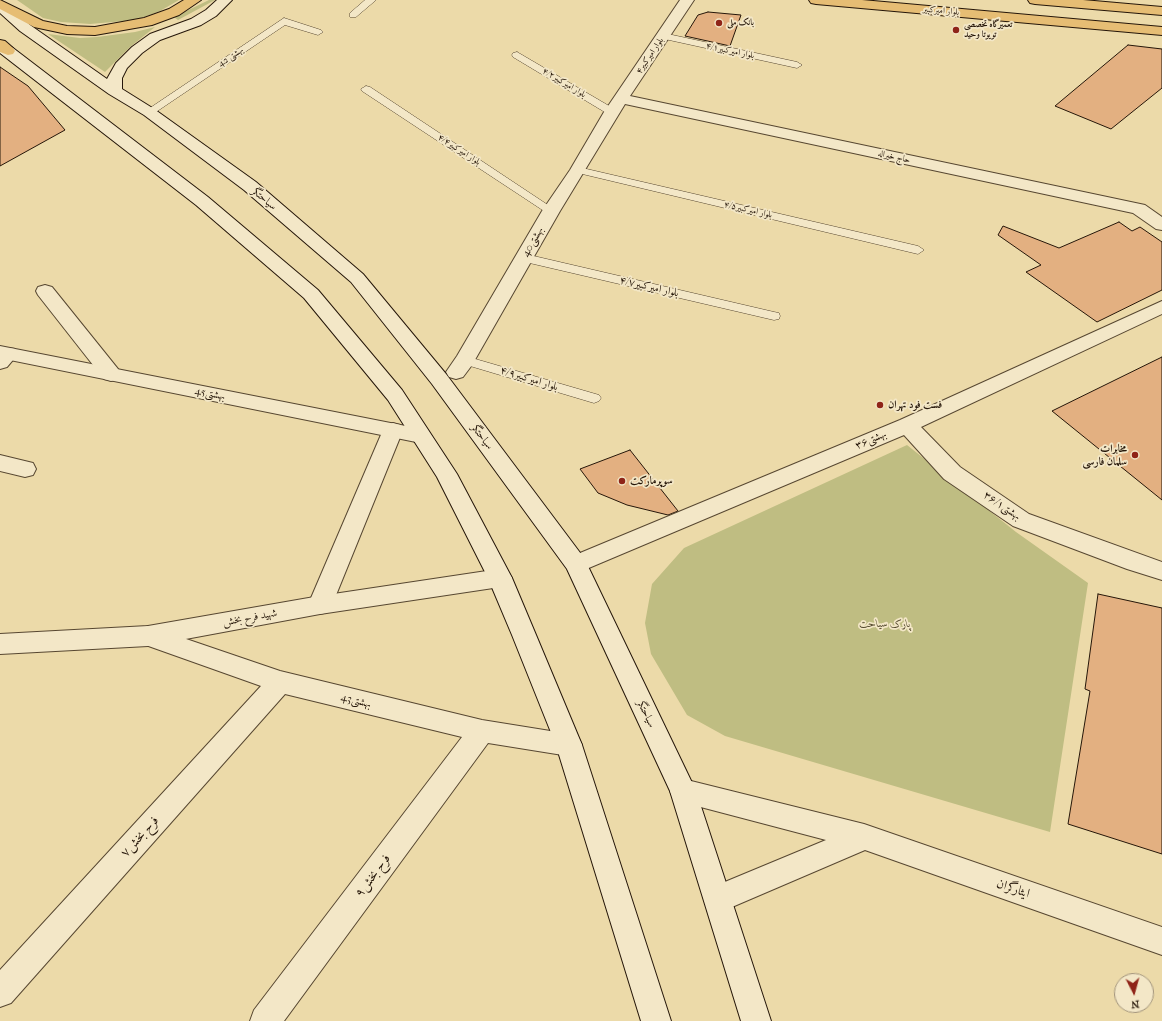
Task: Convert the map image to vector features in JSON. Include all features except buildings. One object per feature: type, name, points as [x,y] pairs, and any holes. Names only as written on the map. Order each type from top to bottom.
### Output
[{"type":"main road","points":[[0,5],[39,24],[68,30],[95,31],[147,22],[174,12],[194,0]]},
{"type":"main road","name":"بلوار امیرکبیر","points":[[816,0],[1162,31]]},
{"type":"main road","points":[[1035,0],[1162,11]]},
{"type":"street","points":[[114,91],[115,78],[121,66],[137,50],[155,37],[196,22],[211,13],[224,0]]},
{"type":"street","name":"۴بلوار امیرکبیر","points":[[617,106],[687,0]]},
{"type":"street","name":"سیاحتگر","points":[[0,5],[25,28],[114,91],[149,112],[250,186],[357,278],[439,379],[576,564],[683,791],[756,1021]]},
{"type":"street","points":[[3,47],[202,201],[311,294],[395,395],[446,474],[500,578],[569,745],[656,1021]]},
{"type":"street","name":"40بهشتی","points":[[460,366],[525,258],[551,211],[617,106]]},
{"type":"street","name":"حاج خیراله","points":[[617,106],[1139,209],[1162,225]]},
{"type":"street","points":[[46,292],[111,374]]},
{"type":"street","name":"بهشتی۳۶","points":[[576,564],[907,425],[1162,307]]},
{"type":"street","name":"بهشتی45","points":[[3,356],[111,374],[421,436]]},
{"type":"street","name":"بهشتی۳۶/۱","points":[[907,425],[952,473],[1021,520],[1135,563],[1162,571]]},
{"type":"street","points":[[320,605],[393,430]]},
{"type":"street","points":[[0,463],[25,469]]},
{"type":"street","name":"شهید فرح بخش","points":[[0,644],[148,636],[320,605],[500,578]]},
{"type":"street","name":"43بهشتی","points":[[148,636],[280,682],[482,731],[569,745]]},
{"type":"street","name":"فرح بخش۷","points":[[0,992],[280,682]]},
{"type":"street","name":"فرح بخش۹","points":[[265,1021],[482,731]]},
{"type":"street","name":"ایثارگران","points":[[683,791],[864,837],[1162,941]]},
{"type":"street","points":[[718,899],[864,837]]},
{"type":"lane","points":[[353,15],[371,0]]},
{"type":"lane","name":"42 بهشتی","points":[[149,112],[284,21],[318,32]]},
{"type":"lane","name":"بلوار امیرکبیر۴/۱","points":[[663,36],[797,65]]},
{"type":"lane","name":"بلوار امیرکبیر۴/۲","points":[[517,54],[617,106]]},
{"type":"lane","name":"بلوار امیرکبیر۴/۴","points":[[366,89],[551,211]]},
{"type":"lane","name":"بلوار امیرکبیر۴/۵","points":[[578,170],[918,250]]},
{"type":"lane","name":"بلوار امیرکبیر۴/۷","points":[[525,258],[774,316]]},
{"type":"lane","name":"بلوار امیرکبیر۴/۹","points":[[460,366],[594,398]]},
{"type":"green space","points":[[17,0],[179,0],[160,11],[136,20],[90,24],[61,22],[43,18]]},
{"type":"green space","points":[[209,0],[215,0],[178,20],[174,17]]},
{"type":"green space","points":[[155,27],[130,47],[105,72],[48,34],[80,38],[97,37],[135,32]]},
{"type":"green space","name":"پارک سیاحت","points":[[907,445],[1016,532],[1088,583],[1050,832],[725,736],[687,715],[651,654],[645,623],[652,584],[684,548]]},
{"type":"place","name":"بانک ملی","points":[[719,23]]},
{"type":"place","name":"تعمیرگاه تخصصی تویوتا وحید","points":[[956,30]]},
{"type":"place","name":"فست فود تهران","points":[[880,405]]},
{"type":"place","name":"مخابرات سلمان فارسی","points":[[1135,455]]},
{"type":"place","name":"سوپرمارکت","points":[[622,481]]}]
